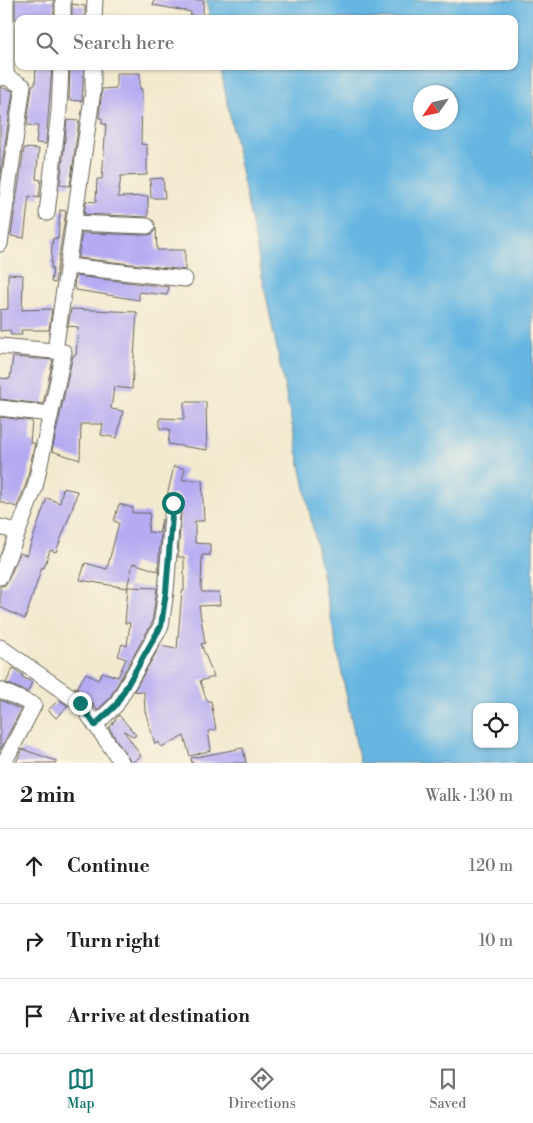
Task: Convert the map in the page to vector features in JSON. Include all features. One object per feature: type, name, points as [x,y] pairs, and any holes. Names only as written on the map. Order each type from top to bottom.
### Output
[{"type":"street","points":[[0,244],[23,86],[3,78],[6,0]]},
{"type":"street","points":[[63,15],[64,0]]},
{"type":"street","points":[[94,15],[95,0]]},
{"type":"street","points":[[47,213],[59,112],[61,70]]},
{"type":"street","points":[[55,351],[75,223],[92,91],[93,70]]},
{"type":"street","points":[[75,223],[147,226]]},
{"type":"street","points":[[68,266],[185,279]]},
{"type":"street","points":[[0,346],[64,352],[35,487],[0,577]]},
{"type":"street","points":[[0,408],[50,414]]},
{"type":"street","points":[[95,725],[116,705],[161,626],[166,592],[173,503]]},
{"type":"street","points":[[0,527],[18,532]]},
{"type":"street","points":[[0,647],[80,703],[122,763]]},
{"type":"street","points":[[0,690],[34,706],[4,763]]},
{"type":"water","points":[[206,0],[533,0],[533,763],[360,763],[221,70],[518,70],[518,15],[209,15]]},
{"type":"building","points":[[15,0],[54,0],[54,15],[15,15]]},
{"type":"building","points":[[154,0],[204,0],[202,15],[191,15],[191,12],[153,5]]},
{"type":"building","points":[[72,4],[85,6],[85,15],[72,15]]},
{"type":"building","points":[[36,70],[52,70],[46,144],[36,143],[38,126],[27,125],[32,85],[35,85]]},
{"type":"building","points":[[70,70],[84,70],[82,101],[69,100]]},
{"type":"building","points":[[116,73],[140,73],[140,89],[142,89],[141,144],[147,145],[147,175],[121,176],[118,197],[148,196],[148,217],[84,214],[86,201],[96,202],[97,179],[102,179],[106,124],[102,124],[102,118],[99,118],[102,89],[116,88]]},
{"type":"building","points":[[0,87],[13,91],[0,179]]},
{"type":"building","points":[[67,120],[79,121],[70,186],[60,185]]},
{"type":"building","points":[[24,148],[39,149],[36,179],[41,180],[39,198],[29,196],[24,238],[11,236]]},
{"type":"building","points":[[163,178],[165,198],[151,198],[150,179]]},
{"type":"building","points":[[60,210],[66,211],[55,283],[51,282],[53,269],[51,269],[52,246],[53,238],[58,239]]},
{"type":"building","points":[[156,228],[157,250],[185,250],[185,270],[78,258],[82,233],[147,235],[152,234]]},
{"type":"building","points":[[8,274],[23,275],[22,310],[52,309],[49,330],[21,330],[22,335],[11,335],[10,330],[0,331],[0,310],[8,309]]},
{"type":"building","points":[[75,276],[169,287],[167,295],[139,292],[139,300],[76,290],[74,287]]},
{"type":"building","points":[[71,309],[137,312],[132,389],[114,387],[111,409],[123,411],[117,438],[101,435],[103,424],[81,424],[80,460],[52,451],[73,355],[76,355],[78,327],[68,326]]},
{"type":"building","points":[[13,357],[53,360],[43,404],[0,399],[0,378],[10,379]]},
{"type":"building","points":[[184,402],[206,402],[207,450],[168,444],[170,429],[160,429],[160,418],[184,419]]},
{"type":"building","points":[[0,417],[32,421],[30,443],[35,443],[26,484],[17,507],[0,502]]},
{"type":"building","points":[[174,466],[185,469],[182,480],[202,480],[204,521],[195,521],[195,543],[210,544],[210,555],[202,555],[201,590],[202,592],[219,592],[220,605],[199,606],[205,643],[201,644],[214,677],[200,681],[207,701],[211,701],[216,730],[208,731],[211,750],[190,756],[184,736],[161,747],[159,742],[155,744],[145,711],[144,692],[134,691],[160,646],[177,649],[182,591],[184,591],[184,557],[178,557],[182,499],[174,494],[167,496]]},
{"type":"building","points":[[63,488],[77,491],[75,501],[56,552],[50,550],[44,568],[42,567],[25,619],[0,607],[0,586],[6,585],[20,553],[27,555],[47,498],[60,503]]},
{"type":"building","points":[[119,504],[133,508],[132,513],[150,513],[148,532],[159,533],[162,519],[158,571],[133,563],[127,588],[80,580],[85,563],[107,569],[119,523],[114,521]]},
{"type":"building","points":[[128,587],[157,588],[152,623],[109,699],[97,710],[87,697],[74,687],[77,688],[86,673],[98,680],[102,672],[118,677],[126,659],[118,656],[122,644],[127,646],[130,623],[125,623]]},
{"type":"building","points":[[13,668],[23,675],[22,677],[32,682],[28,692],[6,683]]},
{"type":"building","points":[[0,700],[21,710],[0,750]]},
{"type":"building","points":[[59,700],[68,706],[56,718],[48,710]]},
{"type":"building","points":[[119,715],[136,735],[134,737],[124,731],[141,756],[131,763],[109,728]]},
{"type":"building","points":[[243,748],[246,763],[192,763],[191,758]]},
{"type":"building","points":[[22,749],[56,761],[56,763],[16,763]]},
{"type":"route","points":[[80,703],[95,725],[104,718],[116,705],[151,647],[161,626],[166,592],[173,503]]}]
